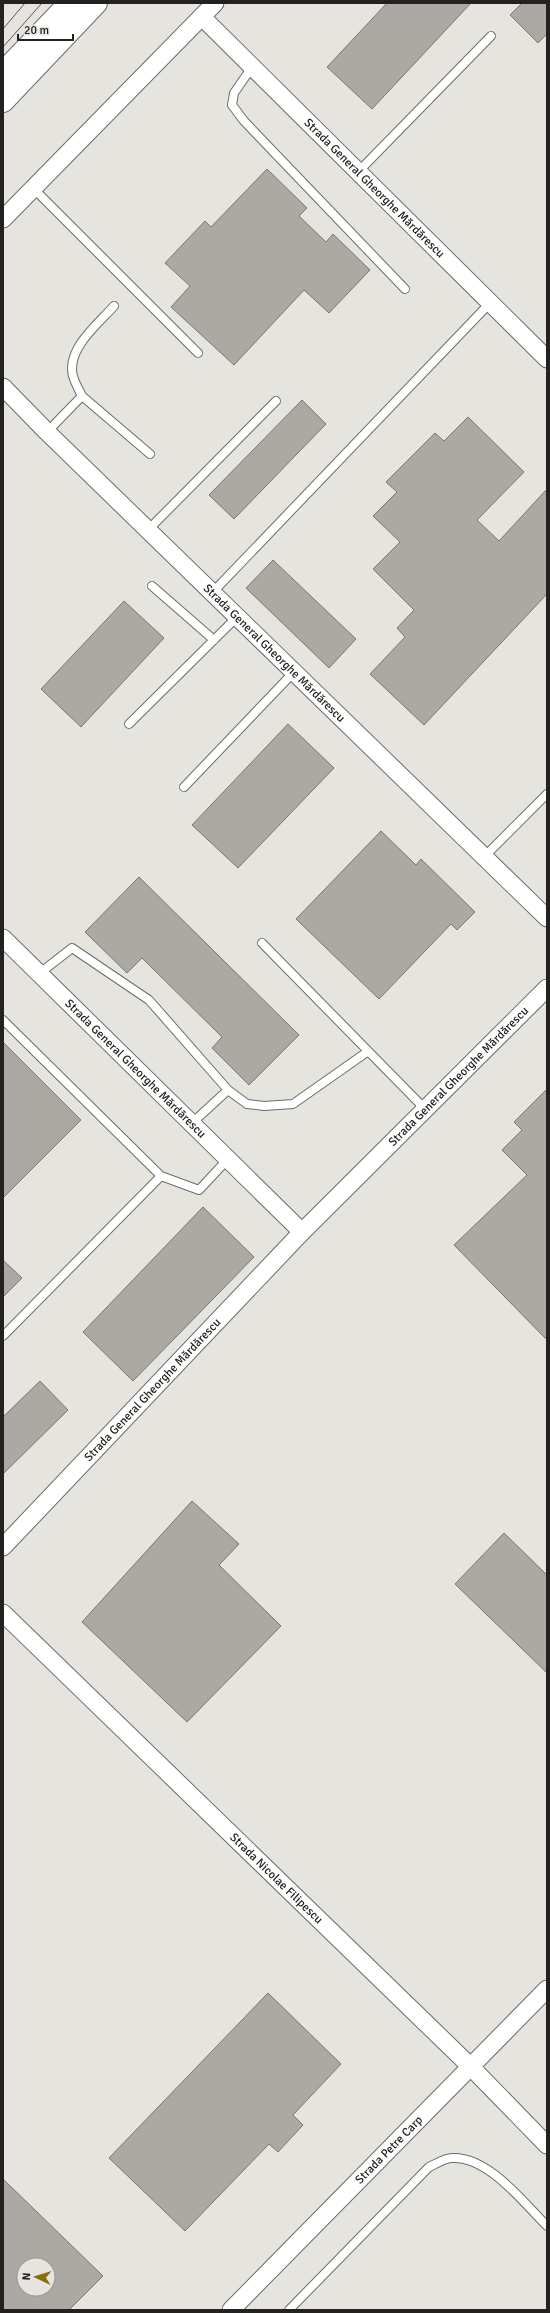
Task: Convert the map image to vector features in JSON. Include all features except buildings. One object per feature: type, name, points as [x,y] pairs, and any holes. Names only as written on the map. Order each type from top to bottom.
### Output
[{"type":"main road","points":[[3,72],[70,3]]},
{"type":"main road","points":[[3,101],[96,3]]},
{"type":"street","points":[[3,219],[32,187],[215,3]]},
{"type":"street","name":"Strada General Gheorghe Mărdărescu","points":[[202,17],[547,359]]},
{"type":"street","name":"Strada General Gheorghe Mărdărescu","points":[[3,387],[47,432],[547,918]]},
{"type":"street","name":"Strada General Gheorghe Mărdărescu","points":[[3,938],[302,1232]]},
{"type":"street","name":"Strada General Gheorghe Mărdărescu","points":[[3,1547],[302,1232],[547,988]]},
{"type":"street","name":"Strada Nicolae Filipescu","points":[[3,1613],[471,2067],[547,2145]]},
{"type":"street","name":"Strada Petre Carp","points":[[231,2310],[547,1989]]},
{"type":"lane","points":[[358,172],[491,36]]},
{"type":"lane","points":[[252,67],[234,93],[232,105],[244,121],[405,289]]},
{"type":"lane","points":[[32,187],[198,353]]},
{"type":"lane","points":[[212,593],[490,303]]},
{"type":"lane","points":[[114,306],[80,345],[72,361],[73,376],[82,396],[150,454]]},
{"type":"lane","points":[[47,432],[82,396]]},
{"type":"lane","points":[[148,530],[276,401]]},
{"type":"lane","points":[[152,586],[214,640]]},
{"type":"lane","points":[[129,724],[237,617]]},
{"type":"lane","points":[[184,787],[294,672]]},
{"type":"lane","points":[[484,857],[547,794]]},
{"type":"lane","points":[[262,943],[367,1052],[426,1110]]},
{"type":"lane","points":[[40,973],[72,948],[149,1000],[228,1090],[247,1104],[264,1106],[293,1104],[367,1052]]},
{"type":"lane","points":[[3,1020],[161,1176],[198,1190],[228,1159]]},
{"type":"lane","points":[[192,1123],[228,1090]]},
{"type":"lane","points":[[3,1336],[161,1176]]},
{"type":"lane","points":[[290,2310],[429,2167],[451,2158],[470,2159],[495,2174],[547,2226]]},
{"type":"tram line","points":[[3,29],[25,3]]},
{"type":"tram line","points":[[3,47],[42,3]]}]
